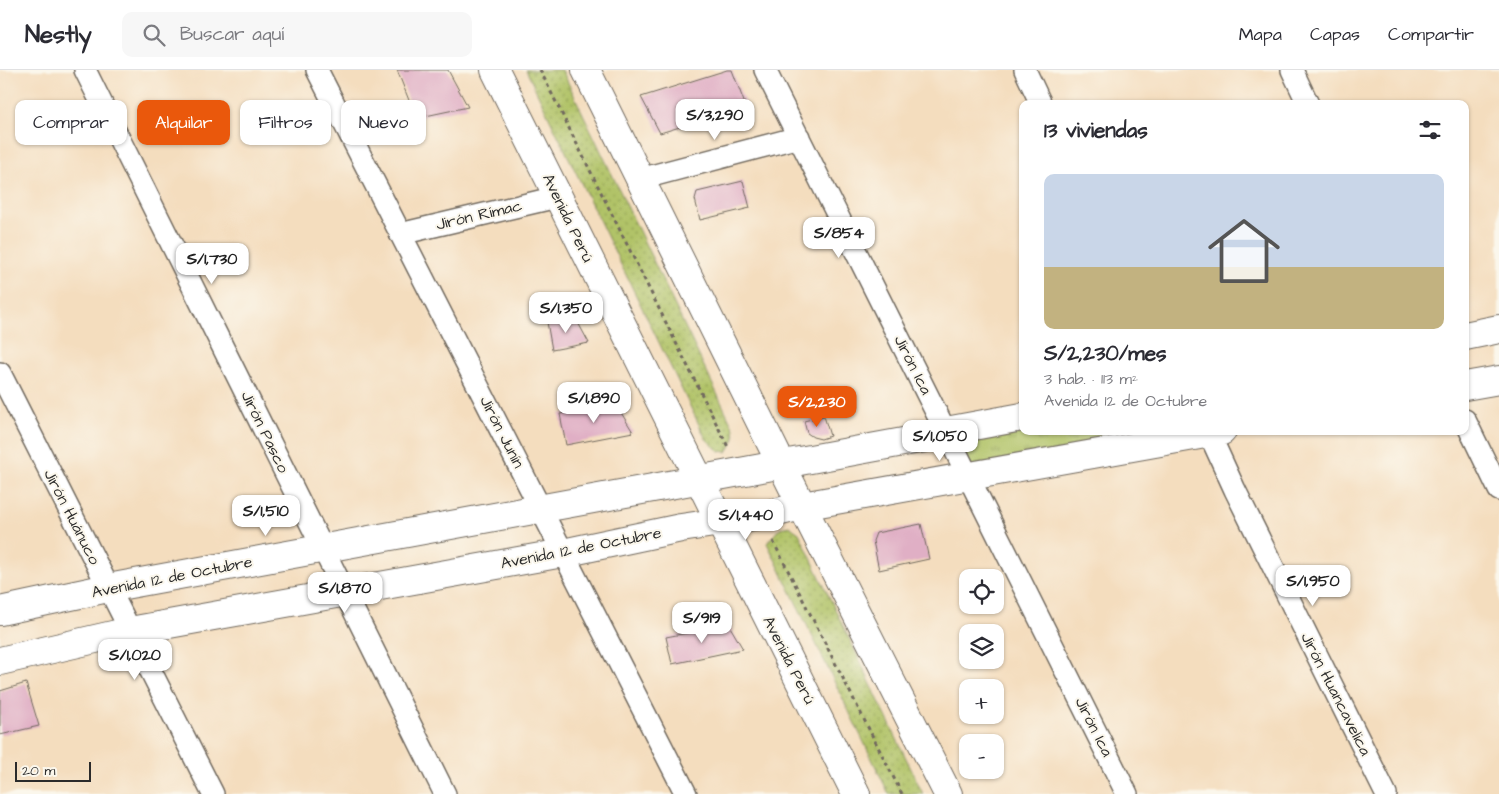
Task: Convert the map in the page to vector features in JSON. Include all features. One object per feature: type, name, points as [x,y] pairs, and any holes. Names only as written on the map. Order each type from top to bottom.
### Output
[{"type":"main road","name":"Avenida Perú","points":[[495,70],[856,794]]},
{"type":"main road","points":[[586,70],[780,463],[948,794]]},
{"type":"main road","points":[[1469,335],[1499,329]]},
{"type":"main road","points":[[1469,385],[1499,380]]},
{"type":"main road","name":"Avenida 12 de Octubre","points":[[0,611],[108,588],[780,463],[925,438],[946,431],[1019,419]]},
{"type":"main road","name":"Avenida 12 de Octubre","points":[[0,662],[130,631],[563,553],[682,528],[721,524],[802,506],[1196,435]]},
{"type":"street","name":"Jirón Pasco","points":[[85,70],[444,794]]},
{"type":"street","name":"Jirón Junín","points":[[316,70],[542,508],[686,794]]},
{"type":"street","name":"Jirón Ica","points":[[765,70],[1127,794]]},
{"type":"street","points":[[1025,70],[1040,100]]},
{"type":"street","points":[[1292,70],[1306,100]]},
{"type":"street","points":[[640,179],[799,137]]},
{"type":"street","name":"Jirón Rímac","points":[[400,234],[557,197]]},
{"type":"street","name":"Jirón Huánuco","points":[[0,373],[213,794]]},
{"type":"street","points":[[1469,428],[1499,490]]},
{"type":"street","name":"Jirón Huancavelica","points":[[1214,435],[1235,490],[1386,794]]},
{"type":"path","points":[[540,70],[740,471]]},
{"type":"path","points":[[761,516],[902,794]]},
{"type":"green space","points":[[526,70],[562,70],[734,429],[735,439],[727,452],[719,451],[706,439]]},
{"type":"green space","points":[[1019,433],[1019,435],[1160,435],[973,471],[960,445]]},
{"type":"green space","points":[[789,526],[799,533],[923,794],[889,794],[767,543],[780,528]]},
{"type":"building","points":[[397,70],[448,70],[468,107],[426,116],[426,100],[409,100]]},
{"type":"building","points":[[732,70],[746,107],[660,133],[641,97]]},
{"type":"building","points":[[743,181],[750,208],[700,220],[695,199],[697,192]]},
{"type":"building","points":[[575,317],[589,343],[552,350],[547,322]]},
{"type":"building","points":[[615,403],[633,432],[566,445],[560,414]]},
{"type":"building","points":[[824,416],[830,436],[821,439],[807,433],[804,421]]},
{"type":"building","points":[[921,524],[929,559],[879,570],[873,541],[876,533]]},
{"type":"building","points":[[729,625],[743,649],[672,664],[666,637]]},
{"type":"building","points":[[26,683],[39,726],[0,735],[0,691]]}]
